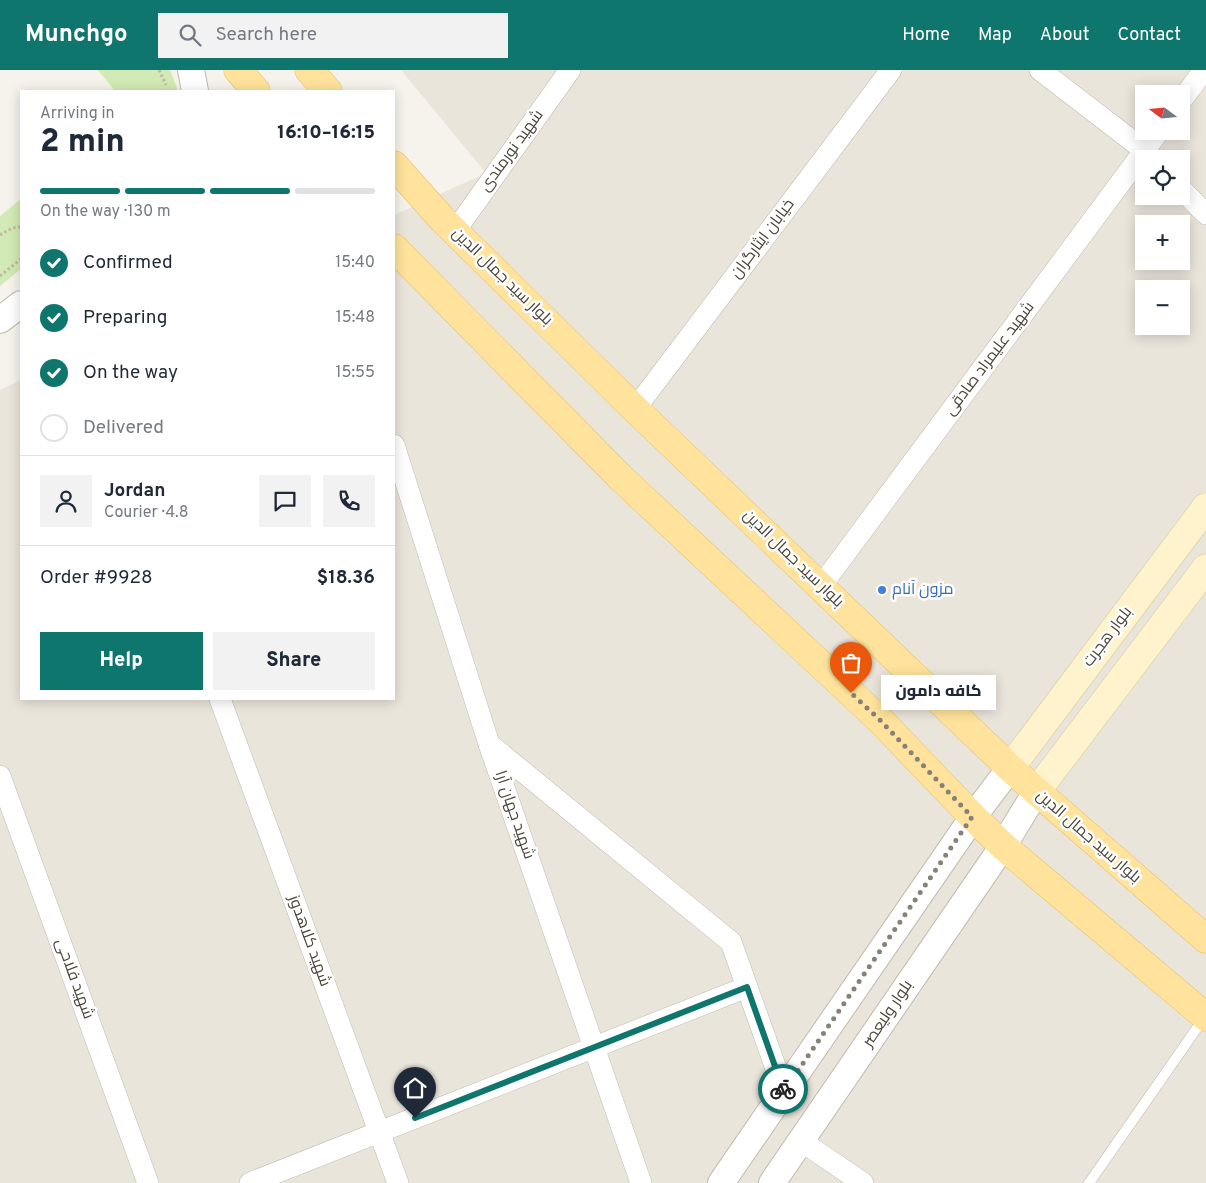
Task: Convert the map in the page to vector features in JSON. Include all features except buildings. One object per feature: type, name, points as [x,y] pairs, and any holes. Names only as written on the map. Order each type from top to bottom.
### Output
[{"type":"main road","points":[[238,70],[255,90]]},
{"type":"main road","points":[[309,70],[327,90]]},
{"type":"main road","name":"بلوار سید جمال الدین","points":[[395,166],[455,231],[635,408],[1010,768],[1206,939]]},
{"type":"main road","points":[[395,249],[620,477],[880,720],[972,817],[1206,1016]]},
{"type":"main road","name":"بلوار هجرت","points":[[1010,768],[1206,507]]},
{"type":"main road","points":[[1036,792],[1206,568]]},
{"type":"street","points":[[191,70],[195,90]]},
{"type":"street","name":"شهید نورمندی","points":[[455,231],[570,70]]},
{"type":"street","name":"خیابان ایثارگران","points":[[635,408],[890,70]]},
{"type":"street","points":[[1040,70],[1144,150]]},
{"type":"street","points":[[1190,89],[1204,70]]},
{"type":"street","name":"شهید علیمراد صادقی","points":[[821,586],[1135,172]]},
{"type":"street","points":[[1190,197],[1206,214]]},
{"type":"street","name":"شهید جهان آرا","points":[[395,448],[489,744],[641,1183]]},
{"type":"street","name":"شهید کلاهدوز","points":[[220,700],[398,1183]]},
{"type":"street","points":[[489,744],[731,942],[784,1091]]},
{"type":"street","points":[[721,1183],[972,817],[1010,768]]},
{"type":"street","name":"شهید فلاحی","points":[[0,776],[148,1183]]},
{"type":"street","name":"بلوار ولیعصر","points":[[772,1183],[1004,846],[1036,792]]},
{"type":"street","points":[[250,1183],[747,987]]},
{"type":"street","points":[[801,1140],[863,1183]]},
{"type":"lane","points":[[1089,1183],[1206,1016]]},
{"type":"path","points":[[159,70],[168,90]]},
{"type":"path","points":[[0,235],[12,228],[20,226]]},
{"type":"path","points":[[0,276],[20,260]]},
{"type":"shaded area","points":[[401,70],[1206,70],[1206,1183],[0,1183],[0,390],[20,380],[20,700],[395,700],[395,215],[486,173]]},
{"type":"green space","points":[[98,70],[170,70],[178,90],[114,90]]},
{"type":"green space","points":[[20,200],[20,270],[0,286],[0,216]]},
{"type":"way so far","points":[[783,1089],[784,1091],[972,817],[880,720],[851,693]]},
{"type":"place","name":"مزون آنام","points":[[882,590]]},
{"type":"place","name":"کافه دامون","points":[[851,693]]},
{"type":"route","points":[[415,1118],[747,987],[783,1089]]}]
